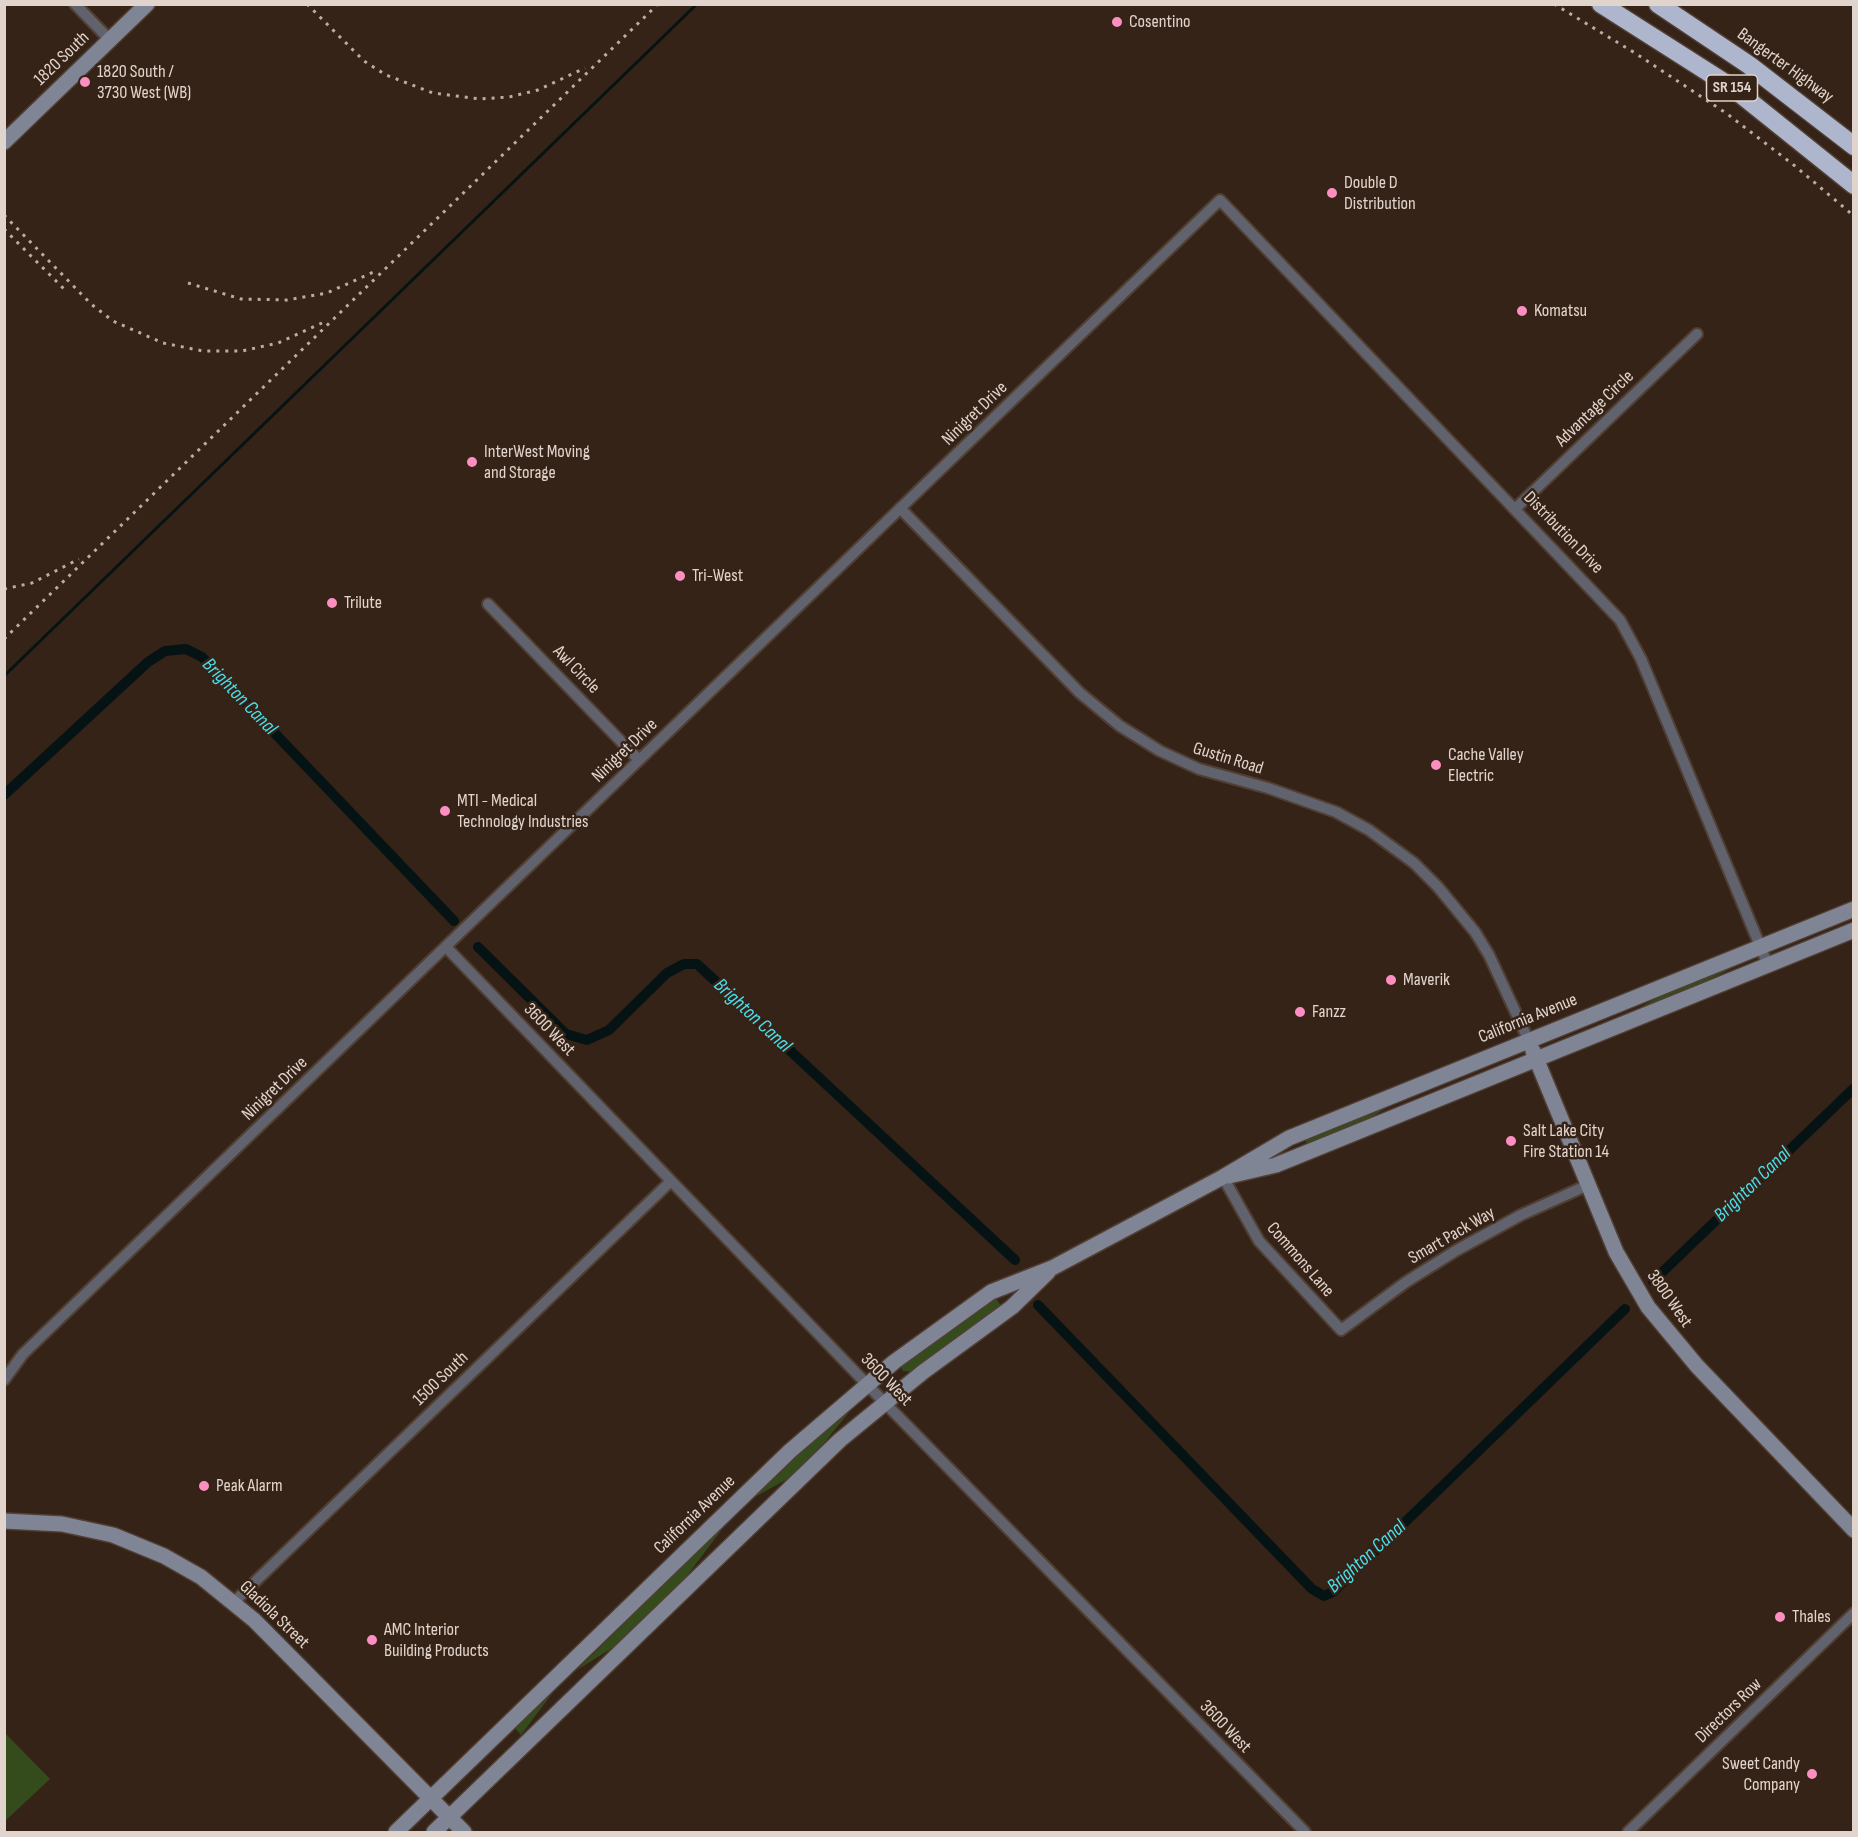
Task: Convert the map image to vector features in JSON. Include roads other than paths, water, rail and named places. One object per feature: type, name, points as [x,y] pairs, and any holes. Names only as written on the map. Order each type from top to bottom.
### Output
[{"type":"highway","name":"SR 154","points":[[1601,4],[1733,88],[1854,184]]},
{"type":"highway","name":"Bangerter Highway","points":[[1658,4],[1758,72],[1854,146]]},
{"type":"main road","name":"1820 South","points":[[4,142],[147,4]]},
{"type":"main road","name":"California Avenue","points":[[396,1833],[737,1501],[866,1384],[956,1315],[991,1292],[1052,1268],[1223,1177],[1258,1153],[1297,1134],[1854,909]]},
{"type":"main road","name":"California Avenue","points":[[1223,1177],[1276,1165],[1854,930]]},
{"type":"main road","name":"3800 West","points":[[1528,1040],[1626,1271],[1664,1328],[1696,1366],[1854,1530]]},
{"type":"main road","name":"California Avenue","points":[[434,1833],[754,1520],[884,1402],[1012,1307],[1052,1268]]},
{"type":"main road","points":[[737,1501],[754,1520]]},
{"type":"main road","name":"Gladiola Street","points":[[4,1521],[62,1524],[125,1539],[183,1566],[234,1602],[464,1833]]},
{"type":"main road","points":[[560,1673],[579,1692]]},
{"type":"street","points":[[75,4],[110,40]]},
{"type":"street","name":"Ninigret Drive","points":[[4,1380],[31,1346],[1220,200]]},
{"type":"street","name":"Distribution Drive","points":[[1220,200],[1605,601],[1626,629],[1768,965]]},
{"type":"street","name":"Advantage Circle","points":[[1516,508],[1697,334]]},
{"type":"street","name":"Gustin Road","points":[[900,508],[1080,693],[1120,726],[1160,751],[1199,769],[1268,788],[1336,812],[1369,830],[1414,863],[1438,887],[1480,940],[1528,1040]]},
{"type":"street","name":"Awl Circle","points":[[488,604],[639,760]]},
{"type":"street","name":"3600 West","points":[[446,947],[866,1384],[1305,1833]]},
{"type":"street","name":"Commons Lane","points":[[1223,1177],[1259,1241],[1341,1330]]},
{"type":"street","name":"1500 South","points":[[234,1602],[671,1180]]},
{"type":"street","name":"Smart Pack Way","points":[[1341,1330],[1406,1282],[1457,1250],[1521,1215],[1588,1185]]},
{"type":"street","name":"Directors Row","points":[[1628,1833],[1854,1613]]},
{"type":"waterway","points":[[4,676],[697,4]]},
{"type":"waterway","name":"Brighton Canal","points":[[4,795],[148,662],[165,651],[186,649],[202,657],[454,921]]},
{"type":"waterway","name":"Brighton Canal","points":[[478,947],[566,1034],[587,1040],[609,1030],[667,973],[684,964],[697,964],[1015,1260]]},
{"type":"waterway","name":"Brighton Canal","points":[[1653,1281],[1854,1088]]},
{"type":"waterway","name":"Brighton Canal","points":[[1038,1305],[1312,1589],[1324,1596],[1333,1592],[1625,1309]]},
{"type":"railway","points":[[307,4],[364,61],[386,75],[433,93],[480,99],[509,97],[538,90],[585,68]]},
{"type":"railway","points":[[4,639],[658,4]]},
{"type":"railway","points":[[1554,4],[1635,53],[1726,113],[1795,166],[1854,216]]},
{"type":"railway","points":[[4,215],[91,304],[113,321],[163,343],[203,351],[242,351],[278,343],[322,323]]},
{"type":"railway","points":[[4,229],[66,291]]},
{"type":"railway","points":[[188,283],[241,299],[287,300],[327,293],[378,270]]},
{"type":"railway","points":[[4,589],[32,583],[79,559]]},
{"type":"place","name":"Cosentino","points":[[1117,22]]},
{"type":"place","name":"1820 South / 3730 West (WB)","points":[[85,82]]},
{"type":"place","name":"Double D Distribution","points":[[1332,193]]},
{"type":"place","name":"Komatsu","points":[[1522,311]]},
{"type":"place","name":"InterWest Moving and Storage","points":[[472,462]]},
{"type":"place","name":"Tri-West","points":[[680,576]]},
{"type":"place","name":"Trilute","points":[[332,603]]},
{"type":"place","name":"Cache Valley Electric","points":[[1436,765]]},
{"type":"place","name":"MTI - Medical Technology Industries","points":[[445,811]]},
{"type":"place","name":"Maverik","points":[[1391,980]]},
{"type":"place","name":"Fanzz","points":[[1300,1012]]},
{"type":"place","name":"Salt Lake City Fire Station 14","points":[[1511,1141]]},
{"type":"place","name":"Peak Alarm","points":[[204,1486]]},
{"type":"place","name":"Thales","points":[[1780,1617]]},
{"type":"place","name":"AMC Interior Building Products","points":[[372,1640]]},
{"type":"place","name":"Sweet Candy Company","points":[[1812,1774]]}]
